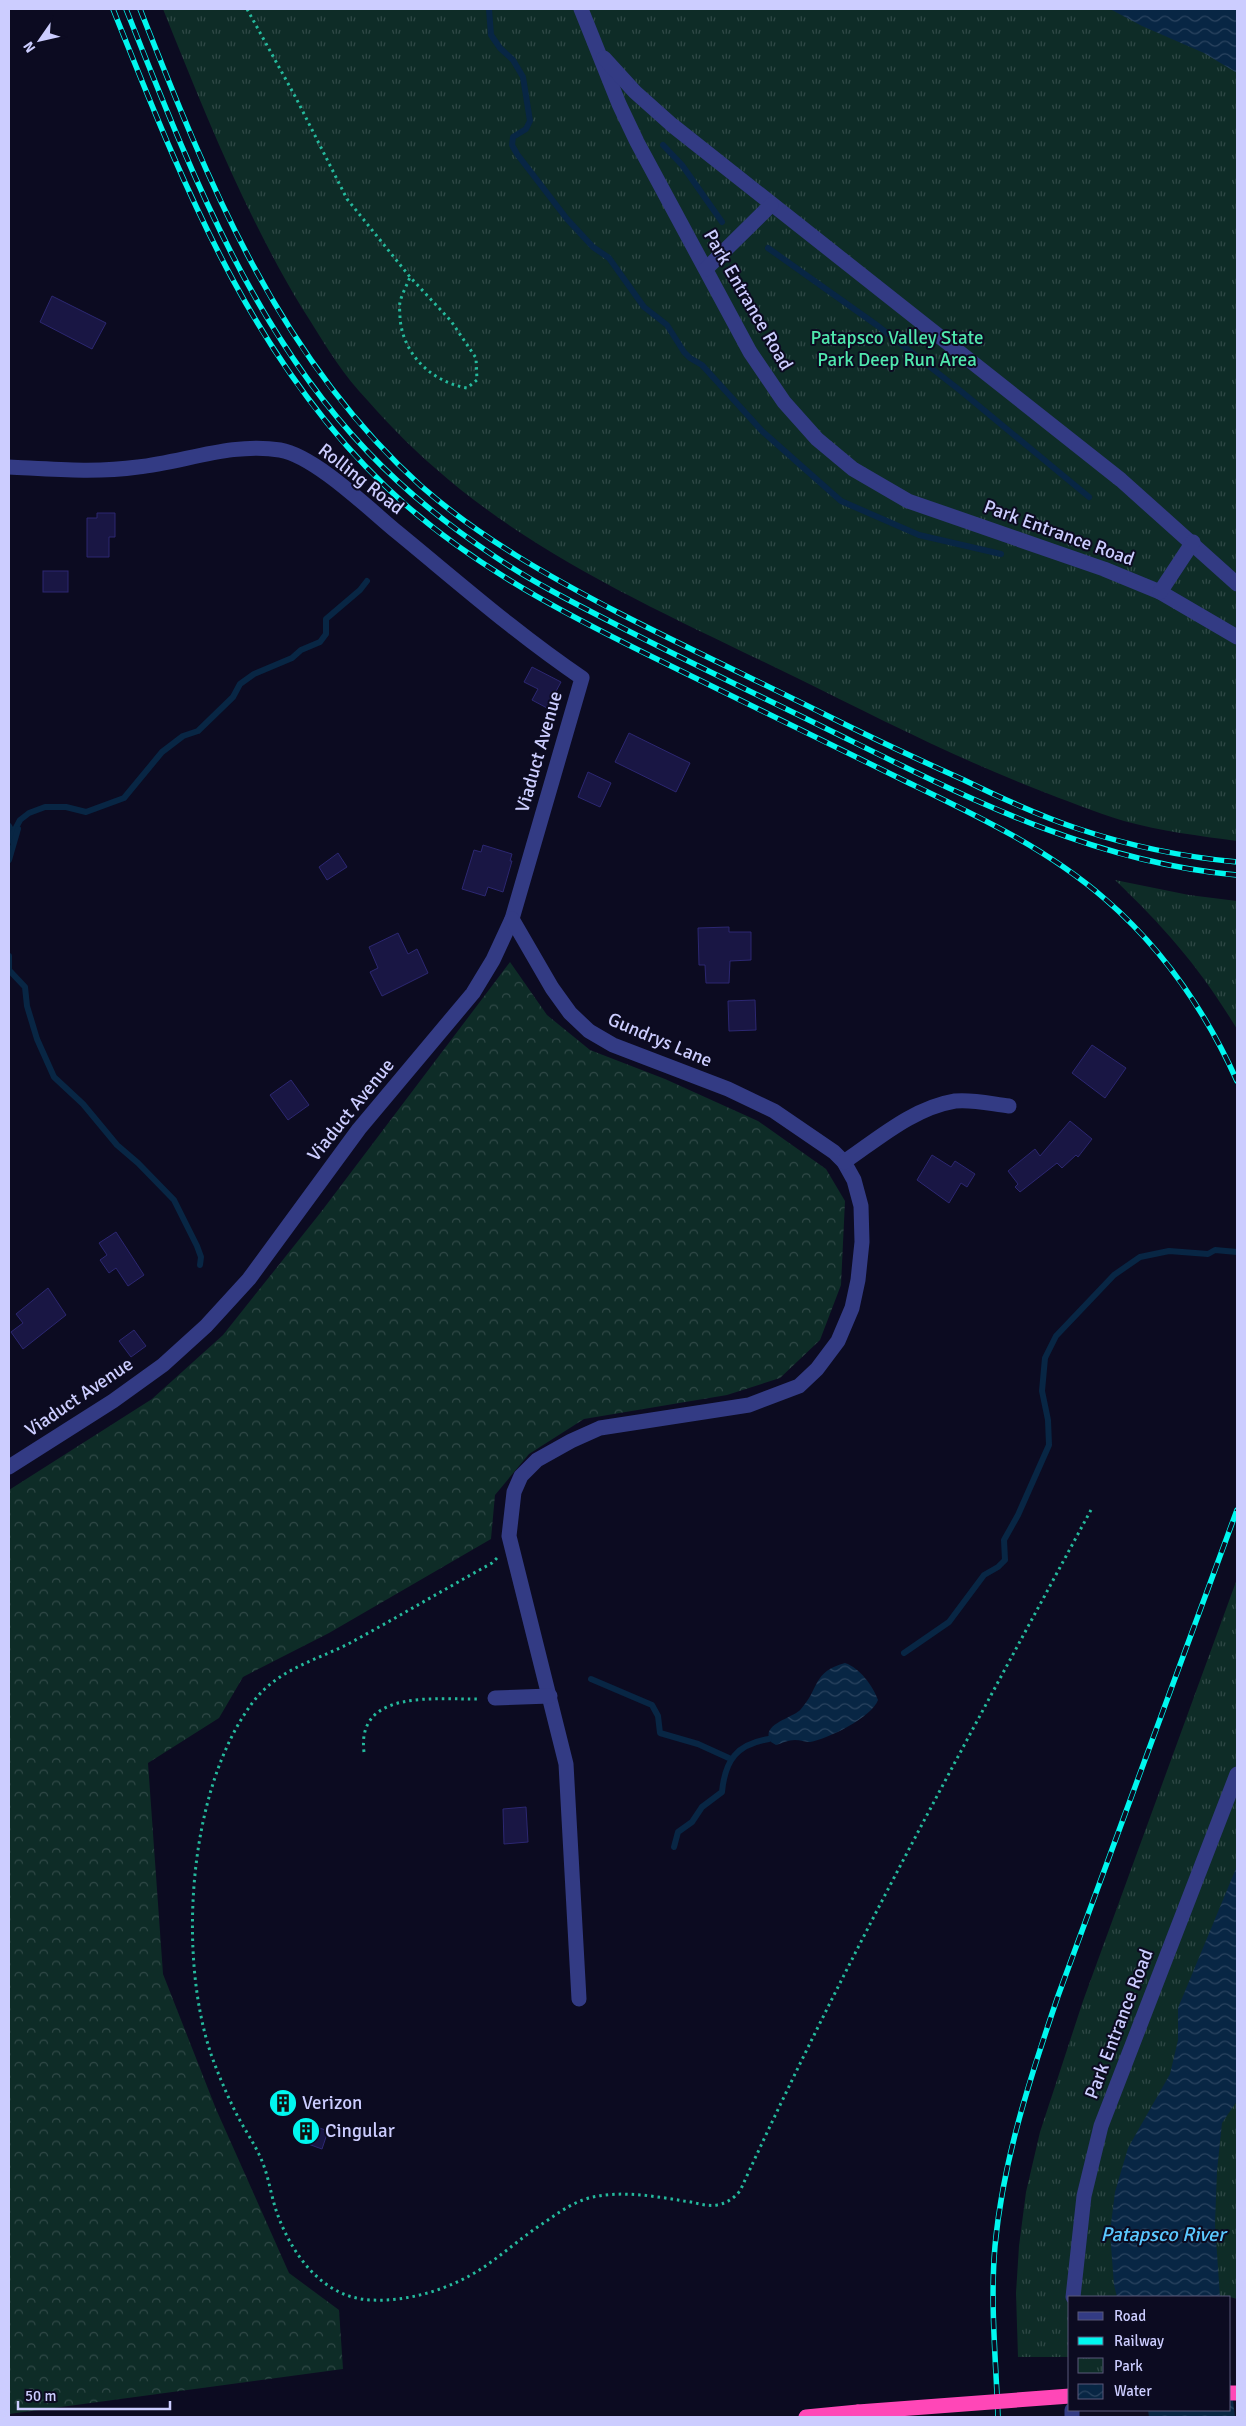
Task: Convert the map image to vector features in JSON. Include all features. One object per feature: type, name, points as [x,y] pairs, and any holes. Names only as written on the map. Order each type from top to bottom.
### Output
[{"type":"highway","points":[[806,2417],[1068,2396]]},
{"type":"street","name":"Park Entrance Road","points":[[581,9],[596,49],[637,142],[750,352],[784,402],[817,439],[853,469],[908,501],[1104,569],[1160,592],[1237,637]]},
{"type":"street","name":"Park Entrance Road","points":[[596,49],[635,92],[771,205],[1121,480],[1193,542],[1237,584]]},
{"type":"street","points":[[706,270],[771,205]]},
{"type":"street","name":"Rolling Road","points":[[9,467],[66,470],[136,468],[238,449],[281,450],[307,461],[344,489],[536,647],[582,678]]},
{"type":"street","points":[[1160,592],[1193,542]]},
{"type":"street","name":"Viaduct Avenue","points":[[9,1467],[113,1401],[163,1364],[206,1326],[249,1279],[359,1129],[473,993],[493,960],[512,919],[582,678]]},
{"type":"street","name":"Gundrys Lane","points":[[512,919],[552,988],[570,1013],[589,1031],[613,1045],[728,1089],[774,1112],[839,1157]]},
{"type":"street","points":[[579,1999],[566,1764],[509,1536],[514,1492],[520,1476],[537,1460],[571,1441],[600,1428],[749,1405],[799,1386],[817,1369],[838,1341],[852,1308],[858,1280],[862,1242],[862,1206],[854,1180],[839,1157],[909,1118],[936,1106],[956,1101],[1009,1106]]},
{"type":"street","points":[[495,1698],[550,1696]]},
{"type":"street","name":"Park Entrance Road","points":[[1072,2296],[1084,2196],[1101,2126],[1237,1774]]},
{"type":"path","points":[[247,9],[347,199],[410,277],[451,321],[476,358],[477,380],[467,388],[451,385],[430,373],[412,356],[401,328],[400,303],[410,277]]},
{"type":"path","points":[[364,1752],[364,1733],[368,1720],[378,1710],[408,1701],[495,1698]]},
{"type":"green space","name":"Patapsco Valley State Park Deep Run Area","points":[[163,9],[1237,9],[1237,841],[1194,835],[1124,821],[1036,789],[945,750],[607,584],[518,531],[475,501],[405,441],[359,391],[322,340],[281,272],[244,199],[210,124]]},
{"type":"green space","points":[[1115,880],[1189,895],[1237,901],[1237,1029],[1196,968],[1150,915]]},
{"type":"green space","points":[[510,962],[547,1015],[590,1050],[665,1079],[758,1121],[826,1169],[845,1201],[841,1285],[820,1340],[780,1378],[727,1395],[584,1419],[529,1454],[495,1495],[491,1539],[329,1633],[243,1677],[219,1718],[148,1763],[163,1974],[216,2109],[289,2273],[339,2310],[343,2369],[9,2414],[9,1490],[152,1399],[223,1335],[321,1212]]},
{"type":"green space","points":[[1237,1579],[1237,2299],[1231,2296],[1068,2296],[1068,2357],[1018,2357],[1016,2293],[1019,2246],[1026,2192],[1040,2132],[1083,2001]]},
{"type":"water","points":[[1110,9],[1237,9],[1237,73],[1204,53],[1142,26]]},
{"type":"water","points":[[845,1663],[861,1673],[873,1689],[878,1700],[874,1707],[859,1720],[827,1737],[810,1742],[793,1740],[776,1745],[771,1742],[769,1736],[773,1726],[801,1709],[827,1671]]},
{"type":"water","name":"Patapsco River","points":[[1237,1866],[1237,2101],[1222,2123],[1217,2171],[1215,2224],[1220,2296],[1117,2296],[1114,2285],[1110,2232],[1115,2192],[1128,2148],[1170,2074],[1178,2040],[1178,2008]]},
{"type":"water","points":[[1231,2384],[1235,2417],[1149,2417],[1148,2411],[1231,2411]]},
{"type":"building","points":[[52,296],[106,323],[92,349],[40,322]]},
{"type":"building","points":[[97,513],[115,513],[115,537],[109,537],[109,557],[87,557],[87,518],[97,518]]},
{"type":"building","points":[[43,571],[68,571],[68,592],[43,592]]},
{"type":"building","points":[[532,667],[561,682],[547,708],[532,700],[538,689],[524,682]]},
{"type":"building","points":[[629,733],[690,763],[676,792],[615,762]]},
{"type":"building","points":[[588,772],[611,783],[600,807],[578,797]]},
{"type":"building","points":[[483,845],[512,854],[510,861],[512,861],[503,892],[488,887],[485,896],[462,889],[474,850],[481,852]]},
{"type":"building","points":[[338,853],[347,867],[327,880],[319,867]]},
{"type":"building","points":[[729,927],[729,932],[751,932],[751,960],[730,961],[729,983],[706,983],[705,965],[699,965],[698,928]]},
{"type":"building","points":[[398,933],[408,954],[417,949],[428,973],[382,996],[370,972],[378,968],[369,947]]},
{"type":"building","points":[[755,1000],[756,1030],[729,1031],[728,1001]]},
{"type":"building","points":[[1092,1045],[1126,1068],[1105,1098],[1072,1073]]},
{"type":"building","points":[[291,1080],[309,1105],[288,1120],[270,1095]]},
{"type":"building","points":[[1070,1121],[1092,1139],[1078,1157],[1076,1155],[1062,1168],[1057,1163],[1020,1192],[1015,1187],[1018,1184],[1008,1171],[1035,1149],[1040,1156]]},
{"type":"building","points":[[932,1155],[951,1167],[955,1161],[975,1174],[967,1187],[961,1183],[949,1203],[917,1180]]},
{"type":"building","points":[[116,1232],[144,1275],[128,1286],[116,1268],[109,1273],[100,1260],[107,1255],[99,1243]]},
{"type":"building","points":[[48,1288],[66,1315],[23,1349],[11,1332],[23,1323],[16,1314]]},
{"type":"building","points":[[134,1330],[146,1346],[131,1357],[119,1341]]},
{"type":"building","points":[[526,1807],[528,1842],[504,1844],[503,1809]]},
{"type":"building","points":[[303,2122],[328,2131],[322,2149],[297,2140]]},
{"type":"waterway","points":[[489,9],[491,35],[500,48],[513,60],[523,77],[530,121],[526,129],[513,137],[512,145],[517,154],[567,219],[593,247],[609,258],[644,307],[667,325],[684,352],[702,365],[762,431],[841,501],[919,535],[1001,554]]},
{"type":"waterway","points":[[663,145],[682,165],[722,222]]},
{"type":"waterway","points":[[768,248],[878,326],[962,392],[1089,497]]},
{"type":"waterway","points":[[9,841],[20,820],[29,813],[45,807],[66,807],[86,812],[124,798],[162,752],[183,736],[198,731],[233,697],[240,684],[254,674],[292,658],[301,650],[320,642],[326,634],[326,619],[360,590],[367,581]]},
{"type":"waterway","points":[[9,826],[13,833]]},
{"type":"waterway","points":[[9,860],[18,829]]},
{"type":"waterway","points":[[9,956],[9,970]]},
{"type":"waterway","points":[[9,970],[25,987],[27,1006],[37,1039],[54,1077],[83,1104],[117,1145],[138,1163],[174,1200],[197,1246],[201,1257],[200,1265]]},
{"type":"waterway","points":[[904,1653],[949,1622],[984,1575],[998,1567],[1005,1560],[1004,1540],[1018,1515],[1049,1445],[1048,1420],[1042,1391],[1045,1358],[1056,1336],[1114,1275],[1140,1257],[1169,1251],[1208,1254],[1215,1250],[1237,1252]]},
{"type":"waterway","points":[[591,1679],[652,1705],[658,1716],[660,1733],[698,1744],[731,1759]]},
{"type":"waterway","points":[[674,1847],[678,1832],[692,1822],[702,1807],[722,1792],[726,1771],[735,1755],[749,1745],[769,1739]]},
{"type":"railway","points":[[113,9],[168,144],[198,211],[231,276],[267,339],[308,398],[354,454],[407,506],[469,554],[536,596],[642,652],[982,819],[1058,863],[1082,880],[1126,918],[1164,960],[1197,1006],[1225,1055],[1237,1081]]},
{"type":"railway","points":[[126,9],[173,126],[226,242],[256,299],[289,353],[326,404],[368,452],[412,494],[444,520],[508,565],[581,607],[718,676],[975,800],[1076,840],[1128,856],[1182,868],[1237,875]]},
{"type":"railway","points":[[140,9],[193,139],[222,203],[253,265],[287,325],[326,382],[371,436],[421,486],[467,523],[516,556],[619,613],[859,731],[1035,813],[1064,824],[1137,846],[1177,854],[1237,862]]},
{"type":"railway","points":[[998,2417],[993,2310],[995,2246],[1004,2182],[1019,2120],[1058,1996],[1237,1510]]},
{"type":"place","name":"Verizon","points":[[283,2103]]},
{"type":"place","name":"Cingular","points":[[306,2131]]}]
